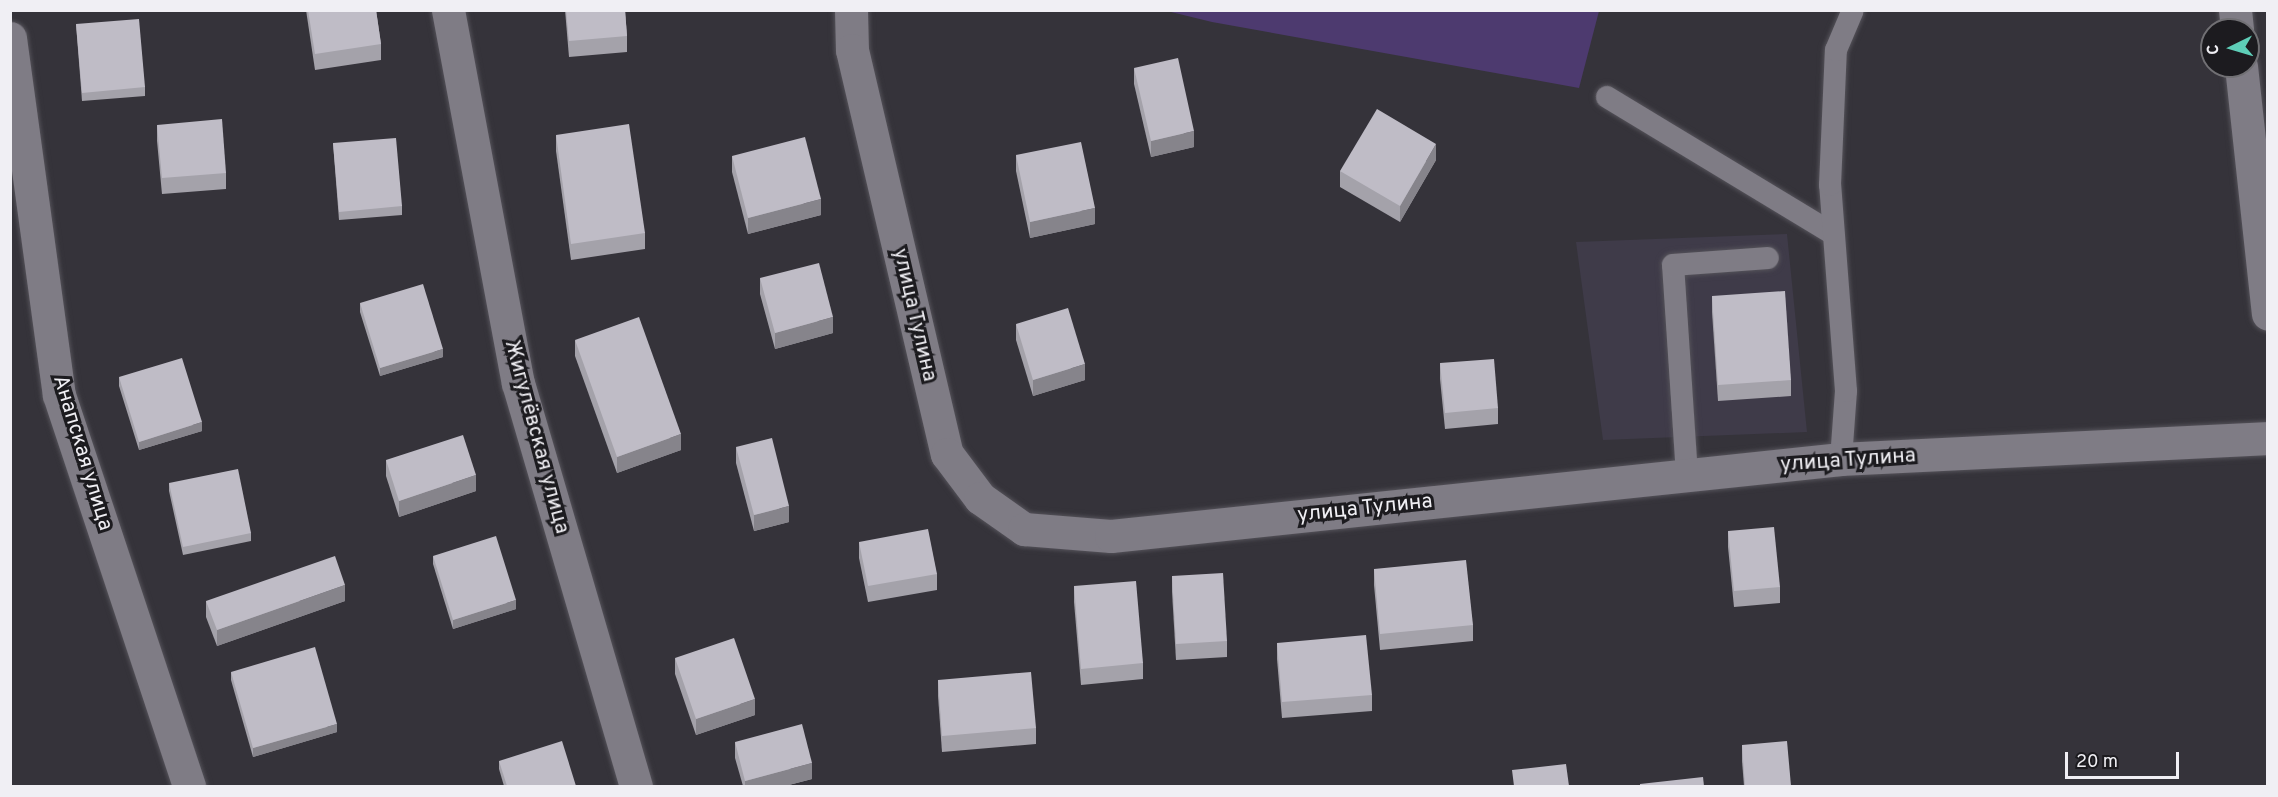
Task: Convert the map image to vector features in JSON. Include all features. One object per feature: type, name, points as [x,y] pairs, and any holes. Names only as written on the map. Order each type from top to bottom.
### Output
[{"type":"street","name":"Жигулёвская улица","points":[[448,10],[518,383],[636,786]]},
{"type":"street","name":"улица Тулина","points":[[851,10],[852,50],[947,454],[980,498],[1024,529],[1111,536],[1841,459],[2268,438]]},
{"type":"street","name":"Анапская улица","points":[[10,38],[59,395],[189,786]]},
{"type":"street","points":[[2242,78],[2268,314]]},
{"type":"lane","points":[[1841,459],[1846,391],[1830,185],[1836,50],[1853,10]]},
{"type":"lane","points":[[1607,97],[1833,234]]},
{"type":"lane","points":[[1687,476],[1673,265],[1768,258]]},
{"type":"shaded area","points":[[1599,10],[1579,88],[1212,22],[1167,11]]},
{"type":"shaded area","points":[[1787,234],[1807,432],[1603,440],[1576,242]]},
{"type":"building","points":[[308,10],[376,10],[381,44],[315,54]]},
{"type":"building","points":[[566,10],[625,10],[627,36],[569,41]]},
{"type":"building","points":[[139,19],[145,87],[82,93],[76,24]]},
{"type":"building","points":[[1178,58],[1194,131],[1151,141],[1134,68]]},
{"type":"building","points":[[1377,109],[1436,144],[1400,206],[1340,171]]},
{"type":"building","points":[[222,119],[226,173],[162,178],[157,125]]},
{"type":"building","points":[[629,124],[645,233],[571,244],[556,135]]},
{"type":"building","points":[[805,137],[821,199],[748,218],[732,156]]},
{"type":"building","points":[[396,138],[402,206],[339,212],[333,143]]},
{"type":"building","points":[[1081,142],[1095,208],[1030,222],[1016,155]]},
{"type":"building","points":[[819,263],[833,317],[775,333],[760,278]]},
{"type":"building","points":[[423,284],[443,349],[380,368],[360,303]]},
{"type":"building","points":[[1785,291],[1791,380],[1718,385],[1712,296]]},
{"type":"building","points":[[1068,308],[1085,364],[1033,380],[1016,324]]},
{"type":"building","points":[[639,317],[681,434],[617,457],[575,340]]},
{"type":"building","points":[[182,358],[202,422],[139,442],[119,377]]},
{"type":"building","points":[[1494,359],[1498,408],[1445,413],[1440,363]]},
{"type":"building","points":[[463,435],[476,475],[399,501],[386,460]]},
{"type":"building","points":[[772,438],[789,506],[754,515],[736,447]]},
{"type":"building","points":[[238,469],[251,533],[183,547],[169,483]]},
{"type":"building","points":[[1774,527],[1780,587],[1734,591],[1728,531]]},
{"type":"building","points":[[928,529],[937,574],[868,586],[859,542]]},
{"type":"building","points":[[496,536],[516,600],[453,620],[433,556]]},
{"type":"building","points":[[335,556],[345,585],[217,630],[206,601]]},
{"type":"building","points":[[1466,560],[1473,625],[1380,634],[1374,569]]},
{"type":"building","points":[[1223,573],[1227,641],[1176,644],[1172,576]]},
{"type":"building","points":[[1136,581],[1143,663],[1081,669],[1074,586]]},
{"type":"building","points":[[1366,635],[1372,695],[1282,702],[1277,643]]},
{"type":"building","points":[[734,638],[755,699],[696,719],[675,658]]},
{"type":"building","points":[[315,647],[337,724],[253,748],[231,672]]},
{"type":"building","points":[[1031,672],[1036,728],[942,736],[938,680]]},
{"type":"building","points":[[802,724],[812,763],[745,781],[735,742]]},
{"type":"building","points":[[562,741],[576,786],[507,786],[499,761]]},
{"type":"building","points":[[1787,741],[1791,786],[1745,786],[1742,745]]},
{"type":"building","points":[[1566,764],[1569,786],[1514,786],[1512,770]]},
{"type":"building","points":[[1703,777],[1704,786],[1640,786],[1640,784]]}]
